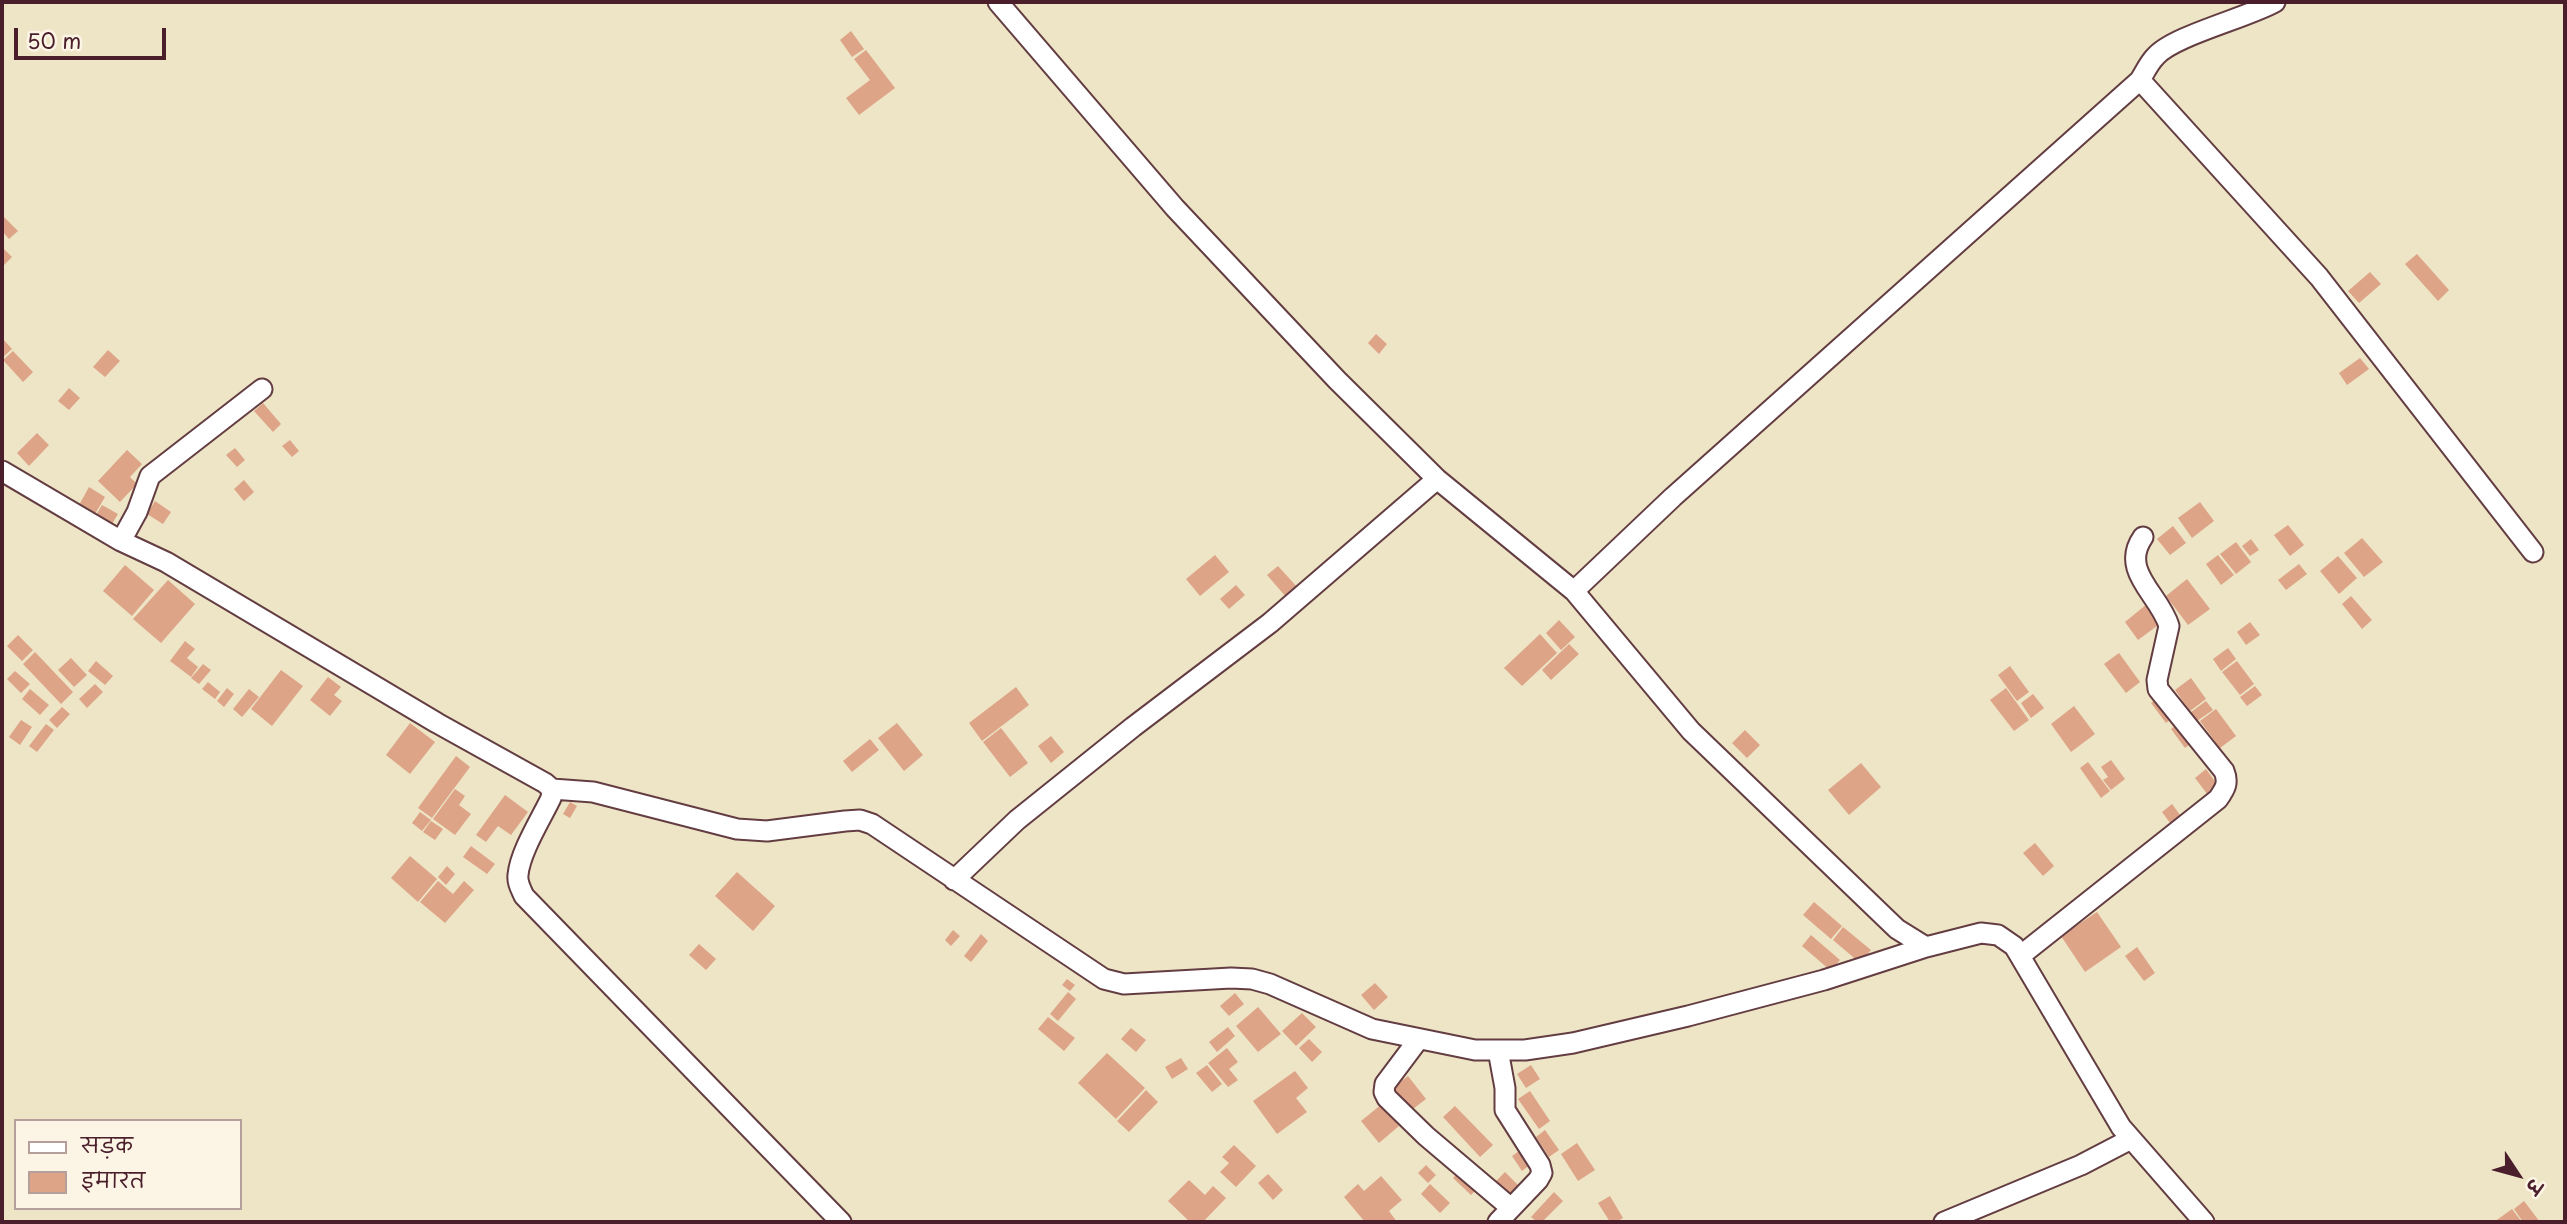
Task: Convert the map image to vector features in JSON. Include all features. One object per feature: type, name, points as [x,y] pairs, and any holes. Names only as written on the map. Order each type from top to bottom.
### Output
[{"type":"street","points":[[998,2],[1181,215],[1337,380],[1437,479],[1574,591],[1691,731],[1897,929],[1926,947]]},
{"type":"street","points":[[1574,591],[1673,497],[2140,80],[2156,54],[2178,42],[2275,2]]},
{"type":"street","points":[[2140,80],[2319,277],[2533,552]]},
{"type":"street","points":[[121,541],[137,512],[150,476],[262,389]]},
{"type":"street","points":[[2,471],[121,541],[166,562],[552,789],[593,792],[753,831],[860,820],[872,824],[1104,979],[1114,983],[1252,979],[1270,984],[1372,1030],[1475,1050],[1552,1047],[1688,1016],[1824,980],[1926,947],[1990,933],[2007,940],[2020,956],[2100,1095],[2131,1139],[2204,1222]]},
{"type":"street","points":[[954,880],[1017,820],[1133,727],[1270,623],[1437,479]]},
{"type":"street","points":[[2020,956],[2208,808],[2225,790],[2227,779],[2224,771],[2158,689],[2157,680],[2169,626],[2137,571],[2134,559],[2136,548],[2143,537]]},
{"type":"street","points":[[552,789],[551,798],[520,862],[518,884],[524,896],[841,1222]]},
{"type":"street","points":[[1418,1040],[1385,1084],[1384,1092],[1387,1098],[1426,1136],[1511,1208]]},
{"type":"street","points":[[1497,1222],[1542,1173],[1540,1165],[1506,1110],[1498,1050]]},
{"type":"street","points":[[1944,1222],[2081,1165],[2131,1139]]},
{"type":"building","points":[[851,31],[864,49],[852,57],[840,40]]},
{"type":"building","points":[[866,50],[895,88],[859,115],[846,98],[870,80],[854,59]]},
{"type":"building","points":[[2,215],[18,231],[9,239],[2,231]]},
{"type":"building","points":[[3,248],[12,257],[2,267],[2,250]]},
{"type":"building","points":[[2417,254],[2449,290],[2438,301],[2405,264]]},
{"type":"building","points":[[2370,272],[2381,284],[2359,303],[2348,291]]},
{"type":"building","points":[[1376,334],[1387,344],[1379,354],[1368,343]]},
{"type":"building","points":[[2,338],[12,349],[4,356],[2,353]]},
{"type":"building","points":[[108,350],[120,361],[105,377],[93,367]]},
{"type":"building","points":[[13,351],[33,372],[23,382],[3,360]]},
{"type":"building","points":[[2360,358],[2369,369],[2347,385],[2339,373]]},
{"type":"building","points":[[69,388],[80,398],[69,410],[58,401]]},
{"type":"building","points":[[263,403],[281,424],[273,432],[254,411]]},
{"type":"building","points":[[37,433],[49,445],[29,466],[17,453]]},
{"type":"building","points":[[290,440],[299,451],[292,457],[282,446]]},
{"type":"building","points":[[235,448],[245,460],[237,467],[226,455]]},
{"type":"building","points":[[127,450],[142,464],[130,477],[137,484],[120,502],[98,481]]},
{"type":"building","points":[[244,480],[254,492],[244,501],[234,489]]},
{"type":"building","points":[[89,487],[105,497],[95,514],[79,505]]},
{"type":"building","points":[[155,501],[171,512],[163,524],[147,514]]},
{"type":"building","points":[[2200,502],[2214,521],[2192,538],[2178,518]]},
{"type":"building","points":[[102,505],[118,514],[112,524],[96,515]]},
{"type":"building","points":[[2288,525],[2304,545],[2290,556],[2274,535]]},
{"type":"building","points":[[2173,526],[2186,543],[2170,555],[2157,539]]},
{"type":"building","points":[[2362,538],[2383,562],[2364,577],[2344,553]]},
{"type":"building","points":[[2251,539],[2259,550],[2250,556],[2242,546]]},
{"type":"building","points":[[2236,542],[2251,562],[2236,574],[2220,554]]},
{"type":"building","points":[[1215,555],[1229,572],[1200,596],[1186,579]]},
{"type":"building","points":[[2218,555],[2234,575],[2221,585],[2206,564]]},
{"type":"building","points":[[2338,556],[2357,578],[2339,594],[2320,571]]},
{"type":"building","points":[[2299,564],[2307,574],[2286,590],[2278,580]]},
{"type":"building","points":[[125,565],[154,590],[132,616],[103,591]]},
{"type":"building","points":[[1278,566],[1298,588],[1287,598],[1267,575]]},
{"type":"building","points":[[2187,579],[2210,609],[2188,625],[2166,596]]},
{"type":"building","points":[[168,580],[195,604],[161,643],[133,619]]},
{"type":"building","points":[[1236,585],[1245,595],[1229,609],[1220,599]]},
{"type":"building","points":[[2351,596],[2372,620],[2362,629],[2342,604]]},
{"type":"building","points":[[2147,604],[2161,623],[2138,640],[2125,622]]},
{"type":"building","points":[[1559,620],[1575,637],[1561,650],[1546,633]]},
{"type":"building","points":[[2250,622],[2260,635],[2246,645],[2237,632]]},
{"type":"building","points":[[1540,634],[1557,653],[1522,686],[1504,668]]},
{"type":"building","points":[[18,635],[33,650],[22,661],[7,646]]},
{"type":"building","points":[[185,641],[195,649],[187,658],[198,667],[191,677],[170,661]]},
{"type":"building","points":[[1569,644],[1579,654],[1551,680],[1542,670]]},
{"type":"building","points":[[2228,648],[2236,659],[2221,671],[2213,659]]},
{"type":"building","points":[[35,652],[73,692],[61,704],[23,664]]},
{"type":"building","points":[[2119,653],[2140,682],[2126,693],[2104,664]]},
{"type":"building","points":[[71,658],[87,675],[74,687],[58,670]]},
{"type":"building","points":[[96,661],[113,676],[105,685],[88,671]]},
{"type":"building","points":[[2237,661],[2254,684],[2240,695],[2222,672]]},
{"type":"building","points":[[203,664],[211,670],[199,684],[191,678]]},
{"type":"building","points":[[2010,666],[2029,692],[2017,701],[1998,675]]},
{"type":"building","points":[[281,670],[303,686],[272,726],[251,709]]},
{"type":"building","points":[[15,671],[30,684],[21,693],[7,679]]},
{"type":"building","points":[[328,677],[341,687],[334,695],[342,701],[330,716],[310,700]]},
{"type":"building","points":[[2191,678],[2206,699],[2190,711],[2175,690]]},
{"type":"building","points":[[208,682],[220,692],[215,699],[202,689]]},
{"type":"building","points":[[95,684],[103,692],[87,708],[79,699]]},
{"type":"building","points":[[2255,686],[2262,695],[2247,706],[2240,697]]},
{"type":"building","points":[[1016,687],[1029,705],[982,741],[969,723]]},
{"type":"building","points":[[227,688],[234,694],[224,707],[217,701]]},
{"type":"building","points":[[2006,688],[2029,720],[2014,731],[1990,700]]},
{"type":"building","points":[[30,689],[49,705],[40,715],[22,699]]},
{"type":"building","points":[[249,689],[259,697],[242,717],[233,709]]},
{"type":"building","points":[[2033,694],[2044,708],[2031,718],[2021,703]]},
{"type":"building","points":[[2160,696],[2175,716],[2166,723],[2151,703]]},
{"type":"building","points":[[2206,701],[2213,710],[2197,721],[2191,712]]},
{"type":"building","points":[[2074,706],[2095,734],[2071,752],[2051,724]]},
{"type":"building","points":[[62,707],[70,714],[57,728],[49,720]]},
{"type":"building","points":[[2216,709],[2236,736],[2220,748],[2200,721]]},
{"type":"building","points":[[21,720],[32,727],[20,745],[9,737]]},
{"type":"building","points":[[2182,721],[2196,740],[2185,748],[2171,729]]},
{"type":"building","points":[[410,723],[435,742],[410,774],[386,755]]},
{"type":"building","points":[[897,723],[923,755],[904,771],[878,738]]},
{"type":"building","points":[[46,724],[54,730],[37,752],[29,746]]},
{"type":"building","points":[[1001,728],[1028,763],[1010,777],[983,742]]},
{"type":"building","points":[[1745,730],[1760,745],[1747,758],[1732,743]]},
{"type":"building","points":[[1051,736],[1064,752],[1051,763],[1038,746]]},
{"type":"building","points":[[870,739],[879,750],[852,772],[843,761]]},
{"type":"building","points":[[456,756],[470,767],[432,818],[418,808]]},
{"type":"building","points":[[2111,760],[2125,779],[2111,790],[2103,780],[2108,777],[2101,767]]},
{"type":"building","points":[[2088,762],[2110,791],[2101,798],[2080,768]]},
{"type":"building","points":[[1861,763],[1881,787],[1849,815],[1828,790]]},
{"type":"building","points":[[2206,769],[2222,791],[2211,799],[2195,778]]},
{"type":"building","points":[[455,789],[465,796],[459,805],[471,814],[455,835],[433,819]]},
{"type":"building","points":[[505,795],[528,812],[511,835],[498,826],[486,842],[476,835]]},
{"type":"building","points":[[570,802],[577,806],[570,818],[563,814]]},
{"type":"building","points":[[2172,804],[2186,823],[2176,831],[2162,812]]},
{"type":"building","points":[[420,812],[431,820],[422,831],[412,823]]},
{"type":"building","points":[[431,821],[443,829],[435,840],[423,832]]},
{"type":"building","points":[[2035,843],[2054,866],[2043,876],[2023,853]]},
{"type":"building","points":[[471,846],[495,864],[487,874],[463,857]]},
{"type":"building","points":[[410,856],[437,879],[418,902],[391,878]]},
{"type":"building","points":[[447,866],[455,874],[446,885],[438,877]]},
{"type":"building","points":[[737,872],[775,906],[753,931],[715,896]]},
{"type":"building","points":[[438,881],[453,894],[464,881],[474,890],[445,923],[420,902]]},
{"type":"building","points":[[1814,902],[1842,926],[1831,939],[1803,915]]},
{"type":"building","points":[[2097,912],[2121,947],[2085,972],[2061,936]]},
{"type":"building","points":[[1843,927],[1871,950],[1860,963],[1833,940]]},
{"type":"building","points":[[953,930],[960,936],[951,946],[945,940]]},
{"type":"building","points":[[981,934],[988,941],[971,962],[964,956]]},
{"type":"building","points":[[1811,935],[1840,960],[1831,971],[1802,946]]},
{"type":"building","points":[[699,944],[716,959],[706,970],[689,955]]},
{"type":"building","points":[[2137,947],[2155,973],[2144,981],[2125,956]]},
{"type":"building","points":[[1067,979],[1075,985],[1070,991],[1062,985]]},
{"type":"building","points":[[1375,983],[1388,997],[1374,1010],[1361,995]]},
{"type":"building","points":[[1068,992],[1076,999],[1058,1021],[1050,1014]]},
{"type":"building","points":[[1235,993],[1244,1004],[1229,1016],[1220,1006]]},
{"type":"building","points":[[1258,1007],[1281,1034],[1258,1052],[1236,1026]]},
{"type":"building","points":[[1302,1013],[1316,1027],[1296,1046],[1282,1031]]},
{"type":"building","points":[[1048,1017],[1075,1038],[1064,1051],[1038,1029]]},
{"type":"building","points":[[1228,1027],[1235,1036],[1217,1052],[1209,1042]]},
{"type":"building","points":[[1131,1028],[1146,1040],[1136,1052],[1121,1039]]},
{"type":"building","points":[[1309,1039],[1322,1052],[1312,1062],[1299,1048]]},
{"type":"building","points":[[1227,1048],[1238,1062],[1229,1069],[1238,1080],[1228,1087],[1208,1063]]},
{"type":"building","points":[[1107,1053],[1145,1088],[1116,1119],[1078,1083]]},
{"type":"building","points":[[1181,1058],[1188,1069],[1172,1079],[1165,1067]]},
{"type":"building","points":[[1207,1065],[1222,1084],[1212,1092],[1196,1073]]},
{"type":"building","points":[[1531,1065],[1540,1079],[1526,1088],[1517,1074]]},
{"type":"building","points":[[1295,1071],[1308,1088],[1296,1098],[1307,1112],[1277,1134],[1253,1101]]},
{"type":"building","points":[[1408,1076],[1426,1099],[1409,1112],[1391,1089]]},
{"type":"building","points":[[1146,1090],[1158,1102],[1129,1132],[1117,1121]]},
{"type":"building","points":[[1530,1091],[1550,1121],[1539,1129],[1518,1099]]},
{"type":"building","points":[[1382,1104],[1399,1126],[1379,1143],[1361,1121]]},
{"type":"building","points":[[1455,1106],[1493,1145],[1480,1157],[1443,1117]]},
{"type":"building","points":[[1545,1130],[1559,1150],[1549,1157],[1536,1137]]},
{"type":"building","points":[[1577,1143],[1595,1170],[1578,1181],[1561,1154]]},
{"type":"building","points":[[1234,1145],[1256,1166],[1236,1187],[1220,1172],[1229,1163],[1222,1157]]},
{"type":"building","points":[[1525,1147],[1535,1161],[1522,1171],[1512,1156]]},
{"type":"building","points":[[1426,1165],[1436,1175],[1428,1183],[1418,1173]]},
{"type":"building","points":[[1461,1170],[1479,1187],[1471,1195],[1453,1178]]},
{"type":"building","points":[[1505,1172],[1524,1191],[1513,1203],[1493,1184]]},
{"type":"building","points":[[1268,1174],[1283,1190],[1273,1200],[1258,1183]]},
{"type":"building","points":[[1381,1176],[1402,1200],[1389,1211],[1397,1222],[1365,1222],[1344,1197],[1358,1184],[1364,1191]]},
{"type":"building","points":[[1189,1180],[1205,1195],[1213,1186],[1226,1198],[1203,1222],[1190,1222],[1168,1201]]},
{"type":"building","points":[[1430,1184],[1450,1203],[1440,1213],[1421,1194]]},
{"type":"building","points":[[1554,1192],[1563,1201],[1542,1222],[1537,1222],[1531,1217]]},
{"type":"building","points":[[1610,1196],[1623,1218],[1616,1222],[1610,1222],[1598,1203]]},
{"type":"building","points":[[2524,1201],[2540,1222],[2523,1222],[2514,1209]]},
{"type":"building","points":[[2512,1209],[2522,1222],[2494,1222]]}]
